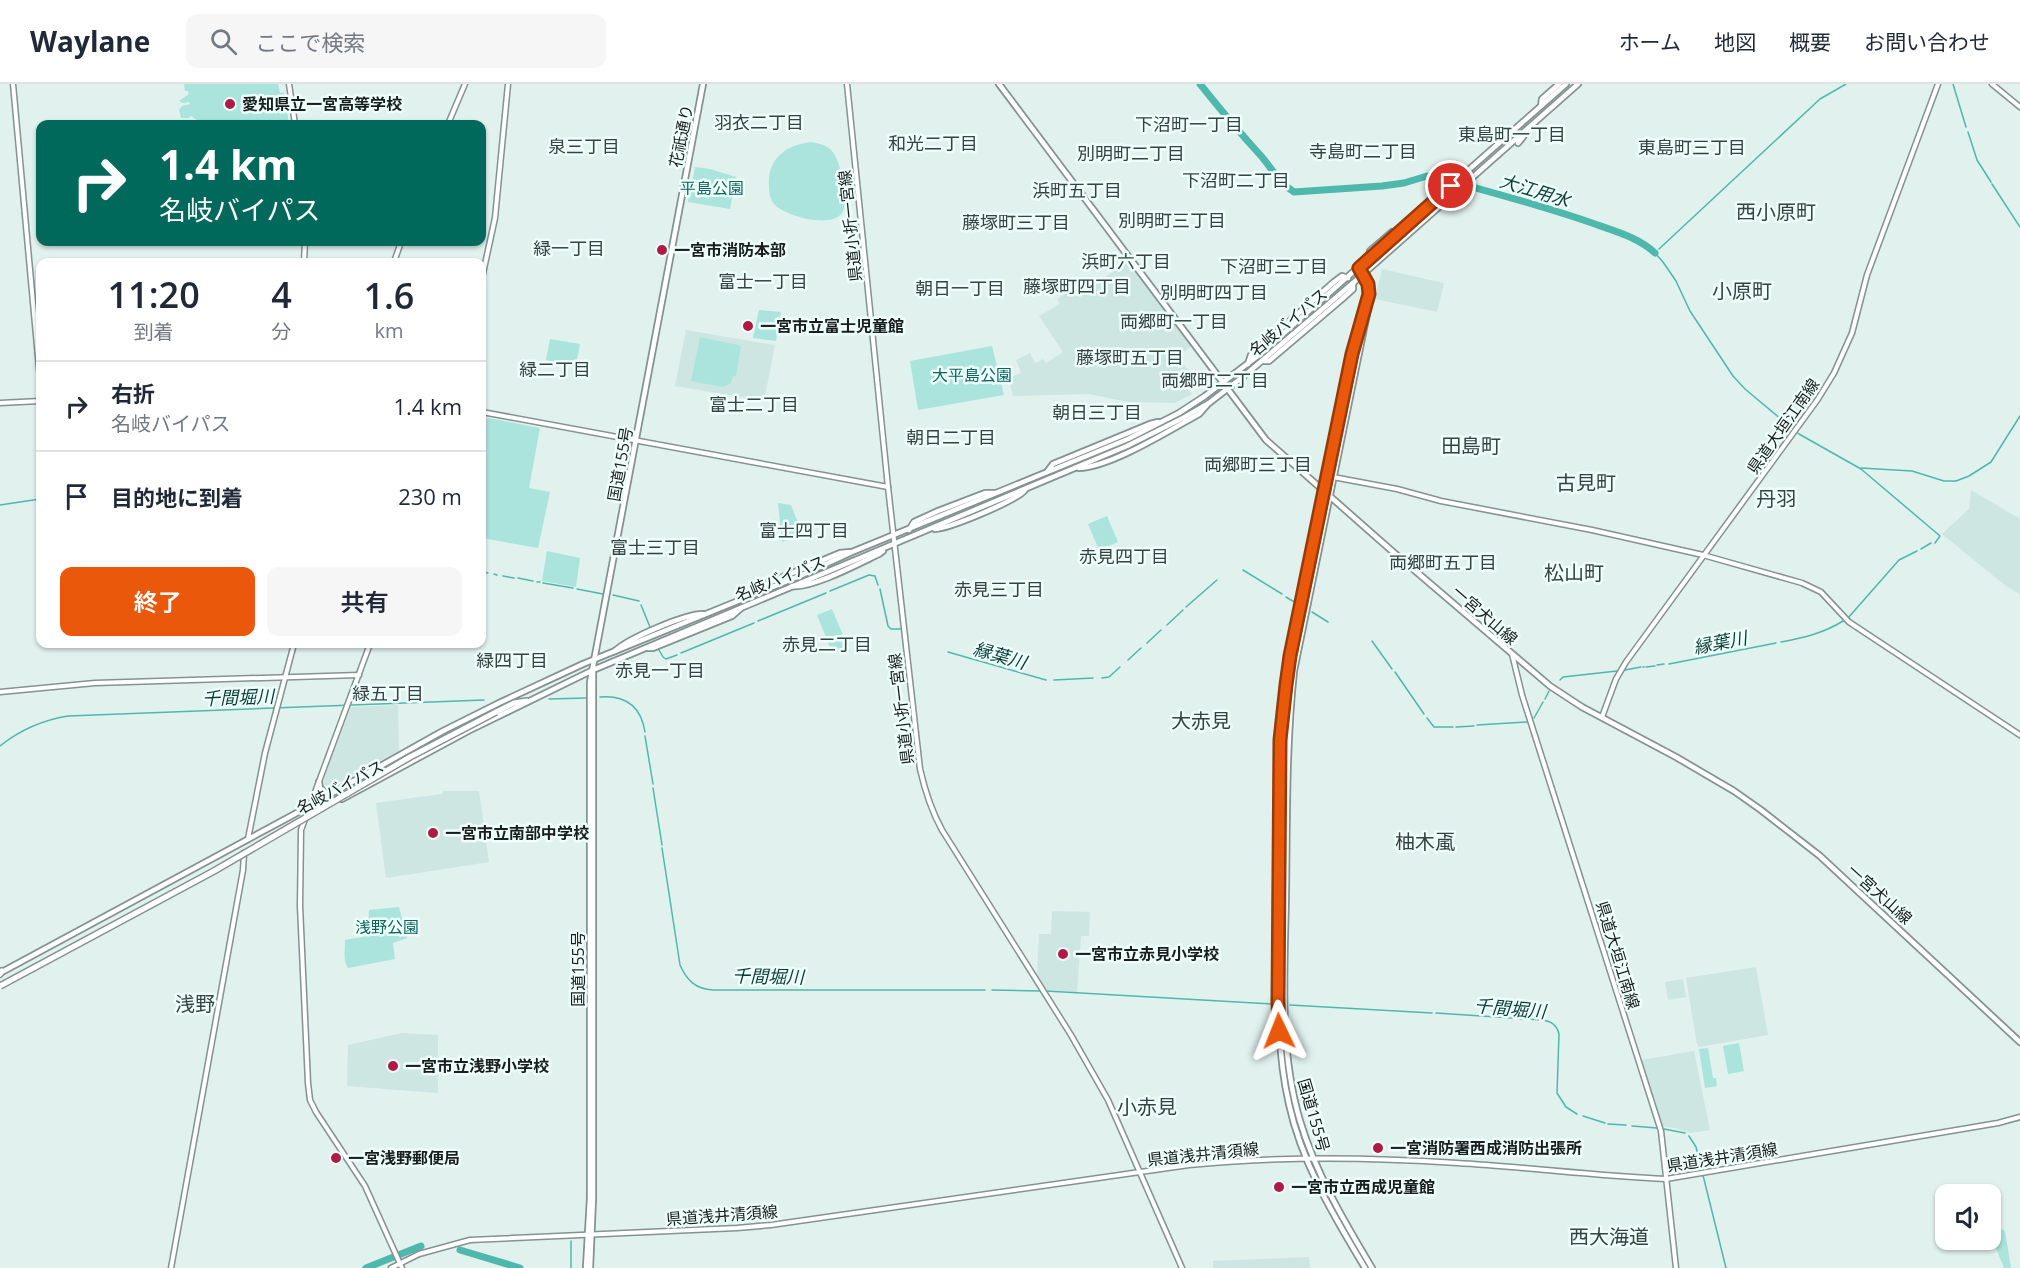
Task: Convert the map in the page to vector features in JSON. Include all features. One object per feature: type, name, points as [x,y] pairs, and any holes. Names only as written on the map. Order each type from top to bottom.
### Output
[{"type":"highway","points":[[0,986],[214,871],[410,757],[496,711],[527,700]]},
{"type":"main road","points":[[13,84],[36,335]]},
{"type":"main road","points":[[289,84],[294,120]]},
{"type":"main road","points":[[450,120],[465,84]]},
{"type":"main road","points":[[486,261],[495,218],[508,84]]},
{"type":"main road","name":"花祇通り","points":[[670,263],[703,84]]},
{"type":"main road","name":"県道小折一宮線","points":[[847,84],[888,487],[920,769],[926,796],[942,830],[1042,990],[1107,1100],[1182,1268]]},
{"type":"main road","name":"一宮犬山線","points":[[999,84],[1266,440],[1550,686],[1705,773],[1761,810],[1820,856],[2020,1042]]},
{"type":"main road","points":[[1541,106],[1542,99],[1559,84]]},
{"type":"main road","name":"名岐バイパス","points":[[1,973],[480,712],[595,659],[1091,455],[1162,422],[1223,384],[1248,364],[1566,84]]},
{"type":"main road","points":[[1364,274],[1407,234],[1516,141],[1523,138],[1526,128],[1581,84]]},
{"type":"main road","name":"県道大垣江南線","points":[[1602,717],[1621,669],[1818,399],[1834,373],[1852,333],[1866,275],[1938,84]]},
{"type":"main road","points":[[1992,84],[2020,106]]},
{"type":"main road","points":[[1368,260],[1370,251],[1392,232]]},
{"type":"main road","points":[[1397,243],[1404,242]]},
{"type":"main road","name":"国道155号","points":[[588,1268],[591,1233],[595,680],[593,670],[670,263]]},
{"type":"main road","name":"国道155号","points":[[1359,268],[1370,284],[1370,299],[1294,671],[1287,756],[1285,1002],[1287,1052],[1300,1120],[1314,1160],[1335,1204],[1372,1268]]},
{"type":"main road","name":"国道155号","points":[[1364,274],[1369,294],[1352,354],[1290,656],[1280,748],[1278,1000],[1281,1053],[1289,1106],[1301,1145],[1321,1192],[1365,1268]]},
{"type":"main road","name":"名岐バイパス","points":[[0,986],[527,700],[790,586],[928,530],[946,528],[1021,495],[1027,488],[1165,428],[1209,402],[1261,361],[1269,361],[1353,289],[1353,283],[1364,274]]},
{"type":"main road","points":[[0,404],[36,401]]},
{"type":"main road","points":[[1076,468],[1090,467],[1122,455],[1199,414],[1209,402]]},
{"type":"main road","points":[[486,413],[888,487]]},
{"type":"main road","points":[[1047,472],[1053,464],[1150,424],[1162,422]]},
{"type":"main road","points":[[1091,455],[1098,446]]},
{"type":"main road","points":[[1122,455],[1127,446]]},
{"type":"main road","points":[[1333,477],[1397,489],[1441,501],[1582,527],[1703,555],[1814,588],[1821,592],[1849,622],[2020,735]]},
{"type":"main road","points":[[909,530],[914,522],[979,495],[998,493]]},
{"type":"main road","points":[[971,504],[979,495]]},
{"type":"main road","points":[[790,586],[799,587],[830,576],[879,554],[885,549]]},
{"type":"main road","points":[[759,593],[766,584],[840,553],[852,552]]},
{"type":"main road","points":[[802,575],[808,567]]},
{"type":"main road","points":[[830,576],[835,568]]},
{"type":"main road","points":[[643,649],[653,648],[732,616],[743,606]]},
{"type":"main road","points":[[614,653],[624,643],[659,628],[693,614],[706,614]]},
{"type":"main road","points":[[687,634],[692,627]]},
{"type":"main road","points":[[651,637],[659,628]]},
{"type":"main road","points":[[248,839],[265,753],[293,648]]},
{"type":"main road","points":[[369,648],[301,830],[300,906],[308,1087],[315,1112],[365,1186],[400,1263]]},
{"type":"main road","name":"県道大垣江南線","points":[[1512,654],[1522,694],[1661,1131],[1676,1268]]},
{"type":"main road","points":[[0,692],[94,683],[359,675]]},
{"type":"main road","points":[[319,782],[320,788],[328,795]]},
{"type":"main road","points":[[171,1268],[243,870],[244,853]]},
{"type":"main road","name":"県道浅井清須線","points":[[391,1268],[419,1254],[470,1239],[687,1231],[771,1225],[1239,1160],[1307,1159],[1457,1163],[1666,1179],[1998,1123],[2020,1117]]},
{"type":"shaded area","points":[[1128,260],[1193,345],[1178,357],[1195,379],[1186,386],[1192,394],[1175,403],[1128,402],[1089,394],[1013,396],[1008,378],[1021,373],[1016,360],[1030,353],[1035,363],[1043,359],[1046,363],[1063,352],[1039,316],[1060,304],[1057,299],[1076,286],[1083,294]]},
{"type":"shaded area","points":[[1382,269],[1444,283],[1437,312],[1375,299]]},
{"type":"shaded area","points":[[686,330],[775,345],[764,401],[675,386]]},
{"type":"shaded area","points":[[1971,490],[2020,519],[2020,594],[2006,586],[1942,534],[1969,509]]},
{"type":"shaded area","points":[[398,705],[399,751],[329,788],[324,784],[325,775],[351,707]]},
{"type":"shaded area","name":"一宮市立南部中学校","points":[[443,791],[479,791],[489,862],[386,878],[376,803],[442,794]]},
{"type":"shaded area","points":[[1052,912],[1090,912],[1089,936],[1081,936],[1077,992],[1047,990],[1037,975],[1039,934],[1051,934]]},
{"type":"shaded area","points":[[1756,967],[1768,1035],[1699,1047],[1686,978]]},
{"type":"shaded area","points":[[1683,979],[1686,997],[1668,1000],[1665,982]]},
{"type":"shaded area","name":"一宮市立浅野小学校","points":[[402,1033],[438,1035],[438,1093],[347,1086],[348,1045]]},
{"type":"shaded area","points":[[1694,1051],[1710,1130],[1691,1133],[1661,1126],[1641,1060]]},
{"type":"shaded area","points":[[1309,1257],[1310,1268],[1213,1268],[1213,1261]]},
{"type":"green space","name":"愛知県立一宮高等学校","points":[[184,84],[278,84],[280,93],[284,92],[286,104],[281,104],[282,111],[287,110],[288,120],[197,120],[191,116],[181,118],[179,110],[182,106],[190,104],[179,101],[189,94],[185,91]]},
{"type":"green space","points":[[811,142],[825,146],[832,151],[838,164],[845,199],[842,213],[836,218],[808,219],[788,213],[774,204],[770,196],[769,176],[775,161],[786,150]]},
{"type":"green space","name":"平島公園","points":[[695,167],[736,177],[730,209],[688,202]]},
{"type":"green space","points":[[759,310],[781,312],[776,341],[753,338]]},
{"type":"green space","points":[[700,337],[741,347],[736,376],[733,376],[731,383],[723,387],[691,381]]},
{"type":"green space","points":[[550,339],[580,344],[576,365],[546,360]]},
{"type":"green space","name":"大平島公園","points":[[992,346],[1004,395],[918,410],[910,361]]},
{"type":"green space","points":[[486,419],[540,428],[529,488],[550,492],[538,548],[486,539]]},
{"type":"green space","points":[[778,503],[791,505],[802,533],[782,542]]},
{"type":"green space","points":[[1107,516],[1118,542],[1099,550],[1088,524]]},
{"type":"green space","points":[[547,551],[580,558],[576,587],[542,581]]},
{"type":"green space","points":[[832,609],[850,652],[832,652],[817,615]]},
{"type":"green space","name":"浅野公園","points":[[399,907],[407,938],[393,943],[395,959],[348,968],[345,959],[345,940],[368,936],[369,910]]},
{"type":"green space","points":[[1739,1043],[1744,1071],[1728,1074],[1723,1046]]},
{"type":"green space","points":[[1708,1048],[1713,1078],[1716,1078],[1717,1086],[1705,1088],[1699,1049]]},
{"type":"green space","points":[[2001,1229],[2005,1231],[2011,1268],[2004,1268],[1997,1250],[2001,1250]]},
{"type":"waterway","name":"大江用水","points":[[1200,84],[1280,180],[1294,192],[1382,186],[1404,183],[1427,176],[1437,177],[1573,216],[1633,239],[1655,253]]},
{"type":"waterway","name":"大江用水","points":[[1659,249],[1820,99],[1846,84]]},
{"type":"waterway","points":[[1953,84],[1966,127]]},
{"type":"waterway","points":[[1968,132],[1977,160],[1991,182]]},
{"type":"waterway","points":[[1992,184],[2020,227]]},
{"type":"waterway","points":[[1657,251],[1655,253],[1676,281],[1690,311],[1733,376],[1745,389],[1799,434],[1861,469],[1940,536],[1935,543]]},
{"type":"waterway","points":[[1861,468],[1912,471],[1944,481],[1956,481],[1969,476],[1991,462],[2020,416]]},
{"type":"waterway","name":"縁葉川","points":[[0,505],[36,500]]},
{"type":"waterway","name":"縁葉川","points":[[1921,549],[1931,543]]},
{"type":"waterway","name":"縁葉川","points":[[1848,618],[1899,560],[1917,551]]},
{"type":"waterway","name":"縁葉川","points":[[1243,570],[1282,594]]},
{"type":"waterway","name":"縁葉川","points":[[830,591],[869,575],[875,576],[878,585]]},
{"type":"waterway","name":"縁葉川","points":[[503,576],[514,578]]},
{"type":"waterway","name":"縁葉川","points":[[518,578],[533,581]]},
{"type":"waterway","name":"縁葉川","points":[[1186,607],[1217,580]]},
{"type":"waterway","name":"縁葉川","points":[[543,583],[573,588]]},
{"type":"waterway","name":"縁葉川","points":[[577,589],[603,594]]},
{"type":"waterway","name":"縁葉川","points":[[880,589],[888,626],[891,629],[901,629]]},
{"type":"waterway","name":"縁葉川","points":[[758,621],[826,593]]},
{"type":"waterway","name":"縁葉川","points":[[613,595],[639,601]]},
{"type":"waterway","name":"縁葉川","points":[[1286,597],[1296,603]]},
{"type":"waterway","name":"縁葉川","points":[[641,605],[650,627]]},
{"type":"waterway","name":"縁葉川","points":[[1167,625],[1183,610]]},
{"type":"waterway","name":"縁葉川","points":[[1312,612],[1328,622]]},
{"type":"waterway","name":"縁葉川","points":[[1781,642],[1828,629],[1843,621]]},
{"type":"waterway","name":"縁葉川","points":[[681,653],[754,623]]},
{"type":"waterway","name":"縁葉川","points":[[1147,643],[1161,630]]},
{"type":"waterway","name":"縁葉川","points":[[1372,641],[1392,669]]},
{"type":"waterway","name":"縁葉川","points":[[1669,664],[1776,643]]},
{"type":"waterway","name":"縁葉川","points":[[1128,660],[1141,648]]},
{"type":"waterway","name":"縁葉川","points":[[659,650],[666,659],[677,655]]},
{"type":"waterway","name":"縁葉川","points":[[948,652],[1046,680]]},
{"type":"waterway","name":"縁葉川","points":[[1657,665],[1664,664]]},
{"type":"waterway","name":"縁葉川","points":[[1646,667],[1655,666]]},
{"type":"waterway","name":"縁葉川","points":[[1102,678],[1109,677],[1120,667]]},
{"type":"waterway","name":"縁葉川","points":[[1625,670],[1641,667]]},
{"type":"waterway","name":"縁葉川","points":[[1560,680],[1563,677],[1617,671]]},
{"type":"waterway","name":"縁葉川","points":[[1395,672],[1424,714]]},
{"type":"waterway","name":"縁葉川","points":[[1054,680],[1093,678]]},
{"type":"waterway","name":"縁葉川","points":[[1545,699],[1549,691]]},
{"type":"waterway","name":"千間堀川","points":[[600,697],[617,698],[631,704],[640,715],[645,732]]},
{"type":"waterway","name":"千間堀川","points":[[549,699],[586,698]]},
{"type":"waterway","name":"千間堀川","points":[[0,746],[32,726],[68,716],[484,700]]},
{"type":"waterway","name":"縁葉川","points":[[1534,718],[1543,702]]},
{"type":"waterway","name":"縁葉川","points":[[1427,718],[1434,727],[1453,727]]},
{"type":"waterway","name":"縁葉川","points":[[1477,725],[1528,722]]},
{"type":"waterway","name":"縁葉川","points":[[1456,727],[1474,726]]},
{"type":"waterway","name":"千間堀川","points":[[645,736],[653,784]]},
{"type":"waterway","name":"千間堀川","points":[[653,788],[662,845]]},
{"type":"waterway","name":"千間堀川","points":[[662,848],[680,965],[689,980],[697,986],[713,990],[985,990]]},
{"type":"waterway","name":"千間堀川","points":[[992,990],[1041,991]]},
{"type":"waterway","name":"千間堀川","points":[[1046,991],[1273,1004]]},
{"type":"waterway","name":"千間堀川","points":[[1290,1005],[1432,1013]]},
{"type":"waterway","name":"千間堀川","points":[[1436,1013],[1542,1020],[1553,1024],[1559,1034],[1557,1093],[1566,1107],[1577,1114]]},
{"type":"waterway","name":"千間堀川","points":[[1583,1116],[1605,1123]]},
{"type":"waterway","name":"千間堀川","points":[[1608,1124],[1626,1125]]},
{"type":"waterway","name":"千間堀川","points":[[1632,1126],[1657,1128]]},
{"type":"waterway","name":"千間堀川","points":[[1664,1129],[1685,1133]]},
{"type":"waterway","name":"千間堀川","points":[[1689,1136],[1696,1147],[1726,1268]]},
{"type":"waterway","points":[[571,1241],[571,1268]]},
{"type":"waterway","points":[[366,1268],[421,1246]]},
{"type":"waterway","points":[[460,1250],[520,1268]]},
{"type":"place","name":"愛知県立一宮高等学校","points":[[230,104]]},
{"type":"place","name":"一宮市消防本部","points":[[662,250]]},
{"type":"place","name":"一宮市立富士児童館","points":[[748,326]]},
{"type":"place","name":"一宮市立南部中学校","points":[[433,833]]},
{"type":"place","name":"一宮市立赤見小学校","points":[[1063,954]]},
{"type":"place","name":"一宮市立浅野小学校","points":[[393,1066]]},
{"type":"place","name":"一宮消防署西成消防出張所","points":[[1378,1148]]},
{"type":"place","name":"一宮浅野郵便局","points":[[336,1158]]},
{"type":"place","name":"一宮市立西成児童館","points":[[1279,1187]]},
{"type":"district","name":"羽衣二丁目","points":[[759,122]]},
{"type":"district","name":"下沼町一丁目","points":[[1189,124]]},
{"type":"district","name":"東島町一丁目","points":[[1512,134]]},
{"type":"district","name":"和光二丁目","points":[[933,143]]},
{"type":"district","name":"泉三丁目","points":[[584,146]]},
{"type":"district","name":"東島町三丁目","points":[[1692,147]]},
{"type":"district","name":"寺島町二丁目","points":[[1363,151]]},
{"type":"district","name":"別明町二丁目","points":[[1131,153]]},
{"type":"district","name":"下沼町二丁目","points":[[1236,180]]},
{"type":"district","name":"浜町五丁目","points":[[1077,190]]},
{"type":"district","name":"西小原町","points":[[1776,211]]},
{"type":"district","name":"別明町三丁目","points":[[1172,220]]},
{"type":"district","name":"藤塚町三丁目","points":[[1016,222]]},
{"type":"district","name":"緑一丁目","points":[[569,248]]},
{"type":"district","name":"浜町六丁目","points":[[1126,261]]},
{"type":"district","name":"下沼町三丁目","points":[[1274,266]]},
{"type":"district","name":"富士一丁目","points":[[763,281]]},
{"type":"district","name":"藤塚町四丁目","points":[[1077,286]]},
{"type":"district","name":"朝日一丁目","points":[[960,288]]},
{"type":"district","name":"小原町","points":[[1742,290]]},
{"type":"district","name":"別明町四丁目","points":[[1214,292]]},
{"type":"district","name":"両郷町一丁目","points":[[1174,321]]},
{"type":"district","name":"藤塚町五丁目","points":[[1130,357]]},
{"type":"district","name":"緑二丁目","points":[[555,369]]},
{"type":"district","name":"両郷町二丁目","points":[[1215,380]]},
{"type":"district","name":"富士二丁目","points":[[754,404]]},
{"type":"district","name":"朝日三丁目","points":[[1097,412]]},
{"type":"district","name":"朝日二丁目","points":[[951,437]]},
{"type":"district","name":"田島町","points":[[1471,445]]},
{"type":"district","name":"両郷町三丁目","points":[[1258,464]]},
{"type":"district","name":"古見町","points":[[1586,482]]},
{"type":"district","name":"丹羽","points":[[1776,498]]},
{"type":"district","name":"富士四丁目","points":[[804,530]]},
{"type":"district","name":"富士三丁目","points":[[655,547]]},
{"type":"district","name":"赤見四丁目","points":[[1124,556]]},
{"type":"district","name":"両郷町五丁目","points":[[1443,562]]},
{"type":"district","name":"松山町","points":[[1574,572]]},
{"type":"district","name":"赤見三丁目","points":[[999,589]]},
{"type":"district","name":"赤見二丁目","points":[[827,644]]},
{"type":"district","name":"緑四丁目","points":[[512,660]]},
{"type":"district","name":"赤見一丁目","points":[[660,670]]},
{"type":"district","name":"緑五丁目","points":[[388,693]]},
{"type":"district","name":"大赤見","points":[[1201,720]]},
{"type":"district","name":"柚木颪","points":[[1425,841]]},
{"type":"district","name":"浅野","points":[[195,1003]]},
{"type":"district","name":"小赤見","points":[[1147,1106]]},
{"type":"district","name":"西大海道","points":[[1609,1236]]},
{"type":"route","points":[[1279,1031],[1281,731],[1290,656],[1352,354],[1369,294],[1368,284],[1359,268],[1451,186]]}]
